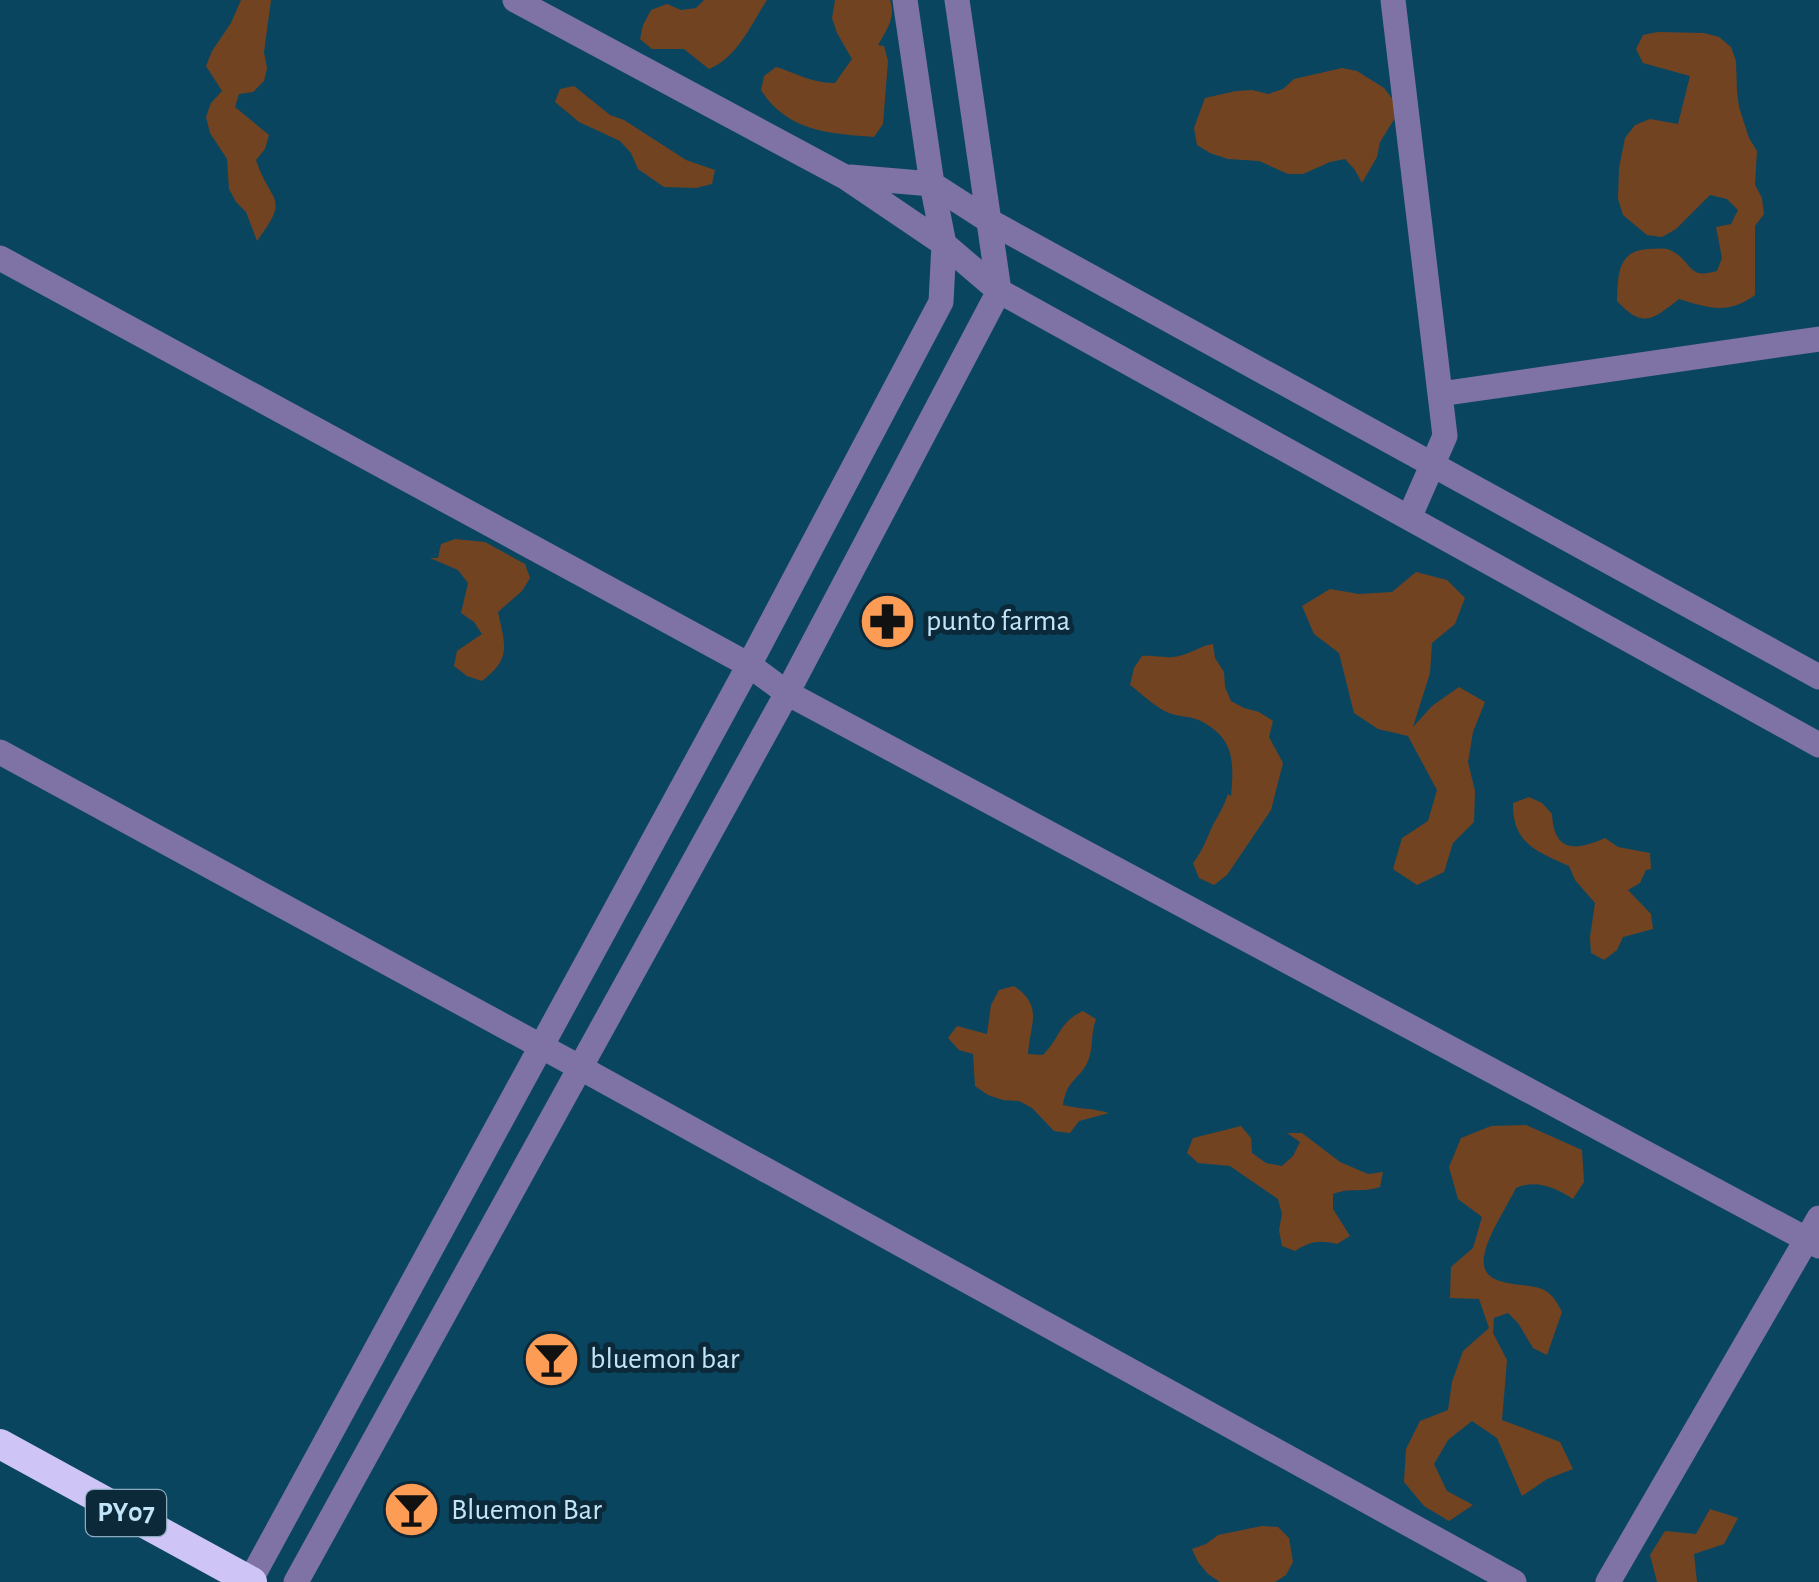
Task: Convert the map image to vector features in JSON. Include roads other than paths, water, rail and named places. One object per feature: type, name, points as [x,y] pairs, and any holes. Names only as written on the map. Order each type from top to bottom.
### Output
[{"type":"highway","name":"PY07","points":[[0,1444],[251,1581]]},
{"type":"street","points":[[515,0],[846,176],[944,244],[1000,291],[1819,745]]},
{"type":"street","points":[[251,1581],[749,665],[941,302],[944,244],[905,0]]},
{"type":"street","points":[[296,1582],[787,693],[1000,291],[956,0]]},
{"type":"street","points":[[1393,0],[1445,436],[1409,518]]},
{"type":"street","points":[[846,176],[932,184],[991,222],[1819,677]]},
{"type":"street","points":[[0,258],[749,665],[787,693],[1815,1235],[1608,1582]]},
{"type":"street","points":[[1440,394],[1819,339]]},
{"type":"street","points":[[0,752],[1514,1582]]},
{"type":"place","name":"punto farma","points":[[887,621]]},
{"type":"place","name":"bluemon bar","points":[[551,1359]]},
{"type":"place","name":"Bluemon Bar","points":[[412,1510]]}]
